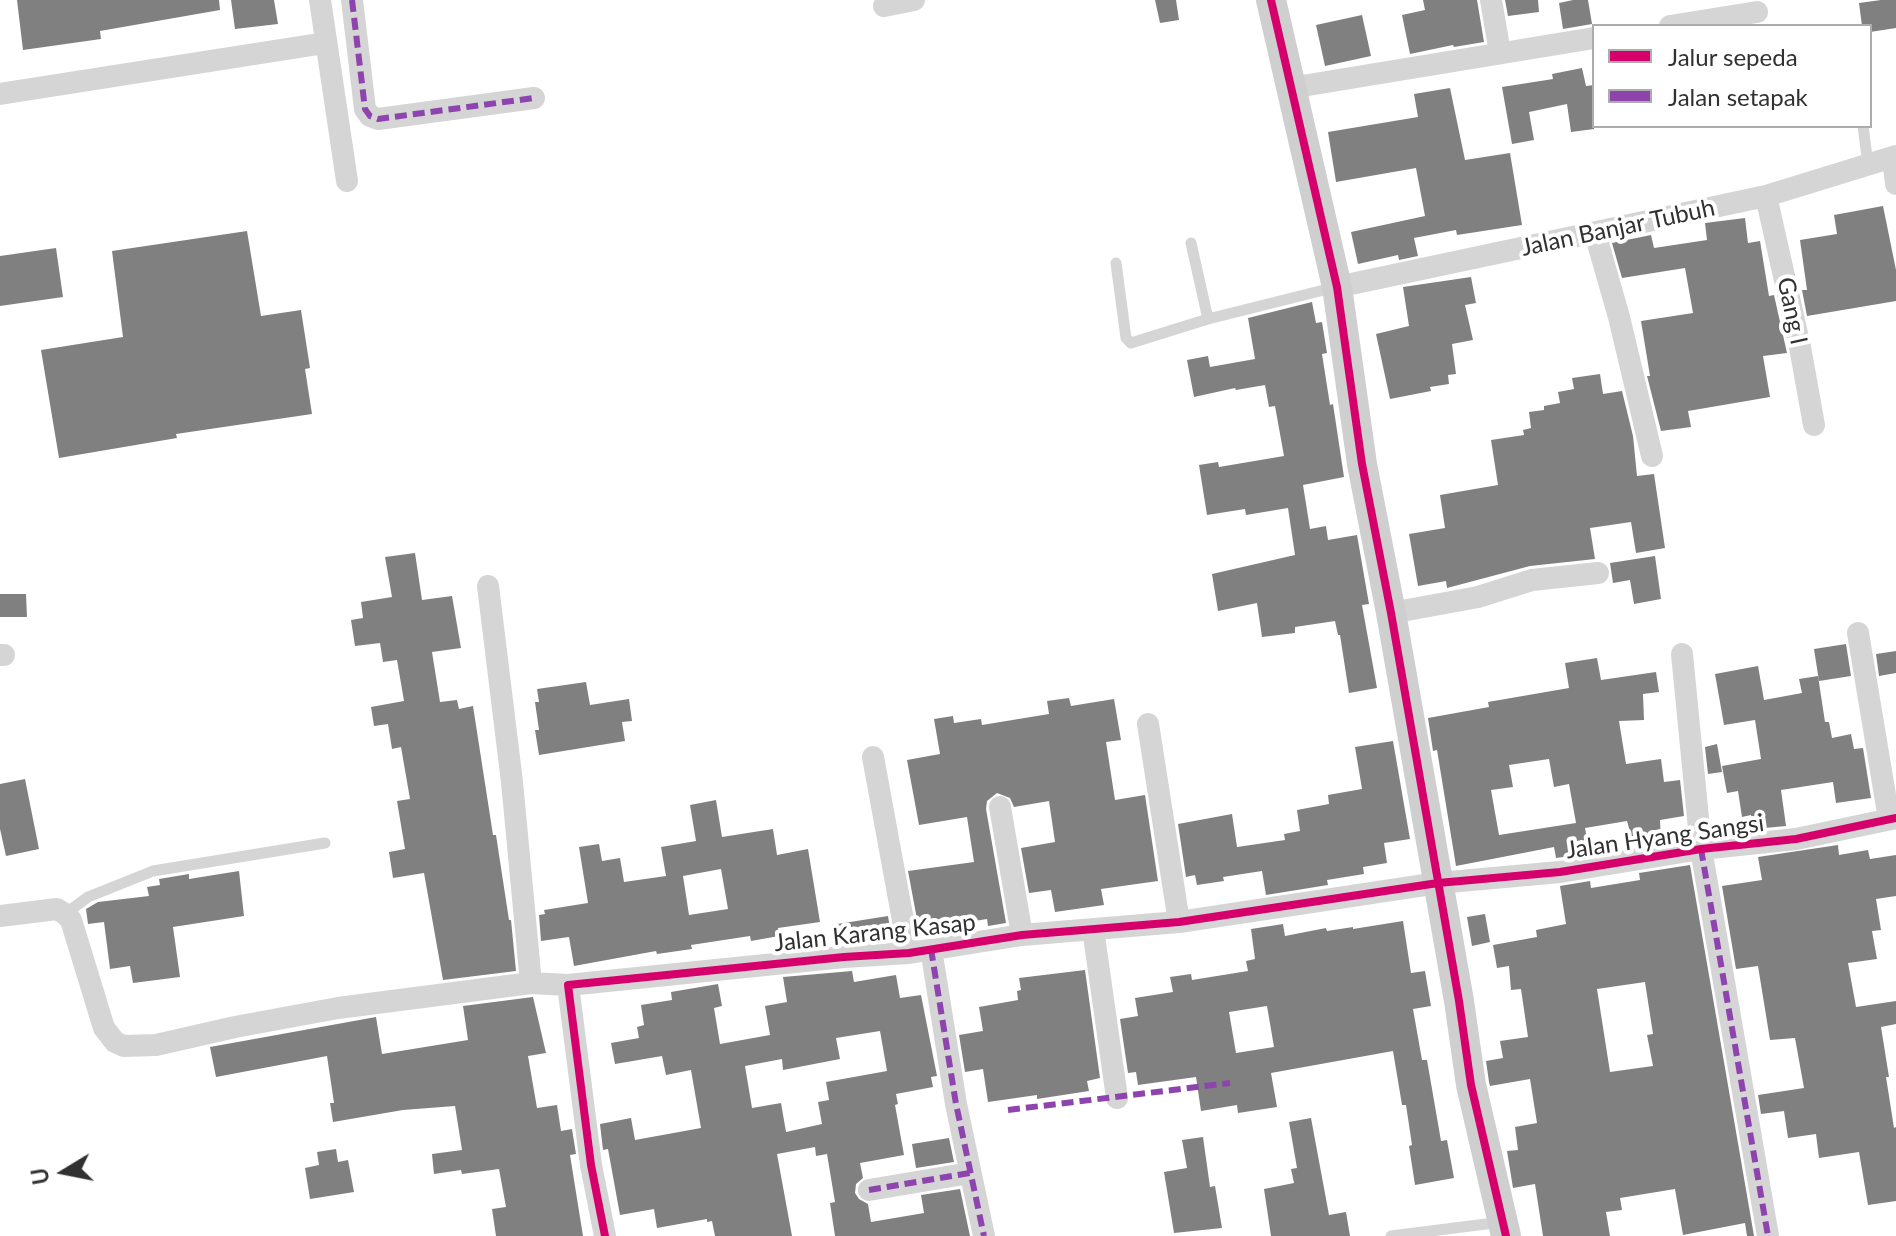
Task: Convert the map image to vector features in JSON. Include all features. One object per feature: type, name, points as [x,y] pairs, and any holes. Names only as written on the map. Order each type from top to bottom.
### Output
[{"type":"street","points":[[320,0],[347,181]]},
{"type":"street","points":[[352,0],[365,109],[370,116],[378,119],[534,98]]},
{"type":"street","points":[[884,6],[914,0]]},
{"type":"street","points":[[1271,0],[1337,287],[1362,464],[1391,613],[1471,1085],[1504,1229]]},
{"type":"street","points":[[1491,0],[1500,53]]},
{"type":"street","points":[[1682,24],[1757,12]]},
{"type":"street","points":[[1290,88],[1592,38]]},
{"type":"street","points":[[0,94],[325,43]]},
{"type":"street","points":[[1894,156],[1896,184]]},
{"type":"street","name":"Jalan Banjar Tubuh","points":[[1337,287],[1766,196],[1894,156]]},
{"type":"street","name":"Gang I","points":[[1766,196],[1814,425]]},
{"type":"street","points":[[1595,233],[1619,317],[1652,456]]},
{"type":"street","points":[[1391,613],[1478,597],[1532,580],[1598,573]]},
{"type":"street","points":[[488,586],[512,782],[531,983]]},
{"type":"street","points":[[1858,633],[1892,818]]},
{"type":"street","points":[[1682,654],[1701,849],[1768,1236]]},
{"type":"street","points":[[1148,724],[1179,922]]},
{"type":"street","points":[[873,757],[956,1104],[984,1236]]},
{"type":"street","points":[[1000,807],[1022,935]]},
{"type":"street","name":"Jalan Hyang Sangsi","points":[[1438,883],[1560,872],[1701,849],[1796,839],[1892,818]]},
{"type":"street","name":"Jalan Karang Kasap","points":[[65,914],[71,920],[104,1028],[115,1042],[124,1046],[156,1045],[338,1008],[531,983],[568,985],[920,951],[1022,935],[1179,922],[1438,883]]},
{"type":"street","points":[[0,916],[57,909],[65,914]]},
{"type":"street","points":[[1093,929],[1117,1098]]},
{"type":"street","points":[[568,985],[591,1165],[605,1236]]},
{"type":"street","points":[[869,1190],[970,1173]]},
{"type":"lane","points":[[1863,128],[1869,166]]},
{"type":"lane","points":[[1191,243],[1208,319]]},
{"type":"lane","points":[[1116,263],[1126,338],[1131,343],[1208,319],[1337,287]]},
{"type":"lane","points":[[65,914],[88,897],[153,871],[325,843]]},
{"type":"lane","points":[[1391,1236],[1504,1229]]},
{"type":"building","points":[[17,0],[219,0],[220,10],[100,31],[101,39],[23,50]]},
{"type":"building","points":[[231,0],[274,0],[278,24],[235,29]]},
{"type":"building","points":[[1155,0],[1176,0],[1179,20],[1160,23]]},
{"type":"building","points":[[1423,0],[1477,0],[1484,42],[1410,54],[1402,15],[1425,10]]},
{"type":"building","points":[[1505,0],[1538,0],[1539,12],[1508,16]]},
{"type":"building","points":[[1588,0],[1592,24],[1563,29],[1559,3]]},
{"type":"building","points":[[1896,0],[1896,28],[1872,32],[1872,24],[1862,24],[1859,3]]},
{"type":"building","points":[[1362,15],[1371,56],[1325,66],[1316,25]]},
{"type":"building","points":[[1582,68],[1586,86],[1592,85],[1594,129],[1571,132],[1567,104],[1529,112],[1534,140],[1512,144],[1502,87],[1553,79],[1552,74]]},
{"type":"building","points":[[1450,88],[1465,160],[1510,153],[1522,225],[1457,235],[1456,230],[1414,238],[1418,256],[1399,260],[1398,255],[1358,264],[1351,232],[1425,216],[1416,168],[1336,182],[1328,132],[1418,117],[1414,94]]},
{"type":"building","points":[[1883,206],[1896,270],[1896,301],[1807,316],[1802,290],[1807,290],[1800,240],[1837,234],[1834,215]]},
{"type":"building","points":[[1745,218],[1748,243],[1760,241],[1769,296],[1774,295],[1787,353],[1763,356],[1770,397],[1688,411],[1691,427],[1661,431],[1647,376],[1650,376],[1641,321],[1693,313],[1685,268],[1622,278],[1612,243],[1651,235],[1654,248],[1707,240],[1705,223]]},
{"type":"building","points":[[247,231],[261,316],[301,310],[310,368],[305,369],[312,414],[176,434],[177,438],[59,458],[41,350],[123,337],[112,251]]},
{"type":"building","points":[[56,248],[63,297],[0,306],[0,256]]},
{"type":"building","points":[[1471,277],[1476,303],[1465,305],[1473,340],[1452,344],[1456,374],[1448,375],[1449,384],[1430,387],[1431,391],[1390,399],[1376,334],[1409,326],[1403,287]]},
{"type":"building","points":[[1312,302],[1316,323],[1322,322],[1327,353],[1322,354],[1344,477],[1303,485],[1310,529],[1326,526],[1328,540],[1357,535],[1369,604],[1362,605],[1377,688],[1349,693],[1335,621],[1295,627],[1295,633],[1262,637],[1257,603],[1218,611],[1212,574],[1295,555],[1288,508],[1246,515],[1245,509],[1207,515],[1199,465],[1218,462],[1219,467],[1284,456],[1275,406],[1269,407],[1265,385],[1194,397],[1187,360],[1208,356],[1210,367],[1255,359],[1248,318]]},
{"type":"building","points":[[1600,374],[1603,394],[1622,391],[1633,436],[1637,476],[1654,474],[1665,548],[1636,553],[1631,522],[1590,528],[1595,559],[1530,566],[1447,588],[1446,581],[1418,586],[1409,534],[1445,528],[1440,495],[1498,485],[1491,440],[1524,435],[1523,430],[1531,428],[1529,412],[1560,403],[1558,392],[1574,389],[1572,378]]},
{"type":"building","points":[[415,553],[422,600],[452,596],[461,648],[432,652],[440,702],[457,700],[459,709],[473,706],[493,835],[496,835],[511,920],[516,971],[443,980],[424,873],[393,878],[389,852],[405,849],[397,801],[410,799],[401,747],[392,749],[388,724],[374,726],[371,707],[404,701],[397,660],[383,662],[380,643],[355,646],[351,620],[363,618],[361,602],[392,597],[385,557]]},
{"type":"building","points":[[1655,556],[1661,599],[1634,604],[1630,580],[1613,583],[1610,563]]},
{"type":"building","points":[[0,594],[26,594],[27,617],[0,617]]},
{"type":"building","points":[[1846,644],[1851,676],[1819,681],[1814,649]]},
{"type":"building","points":[[1896,651],[1896,673],[1879,676],[1876,654]]},
{"type":"building","points":[[1597,658],[1601,680],[1656,672],[1659,692],[1643,694],[1644,720],[1619,721],[1626,764],[1661,759],[1664,782],[1680,780],[1684,816],[1660,820],[1661,841],[1634,846],[1627,821],[1585,828],[1588,844],[1584,845],[1585,854],[1556,858],[1554,847],[1456,866],[1437,750],[1433,751],[1428,718],[1489,707],[1488,702],[1569,688],[1565,663]],"holes":[[[1549,759],[1554,787],[1569,784],[1576,823],[1499,835],[1491,790],[1513,787],[1509,765]]]},
{"type":"building","points":[[1758,666],[1764,700],[1802,693],[1799,679],[1818,676],[1825,722],[1829,722],[1832,738],[1851,734],[1854,749],[1863,748],[1871,798],[1836,803],[1833,782],[1781,790],[1786,826],[1754,829],[1751,815],[1742,817],[1738,791],[1727,793],[1722,766],[1761,759],[1755,720],[1724,725],[1715,674]]},
{"type":"building","points":[[586,682],[590,705],[629,699],[632,721],[622,722],[625,741],[539,755],[535,730],[539,730],[535,702],[539,702],[537,689]]},
{"type":"building","points":[[1069,698],[1071,706],[1114,699],[1121,740],[1106,742],[1115,800],[1145,795],[1158,881],[1101,889],[1104,905],[1055,912],[1051,890],[1029,893],[1021,848],[1055,842],[1049,801],[1014,807],[1010,798],[997,793],[987,801],[986,809],[1006,923],[988,926],[987,919],[919,930],[908,871],[974,862],[967,817],[919,825],[907,760],[940,754],[934,719],[953,716],[954,723],[981,719],[982,725],[1049,714],[1047,701]]},
{"type":"building","points":[[1393,741],[1410,839],[1384,843],[1387,863],[1363,867],[1364,874],[1327,880],[1328,885],[1266,895],[1262,871],[1197,885],[1195,875],[1186,877],[1178,824],[1232,814],[1237,847],[1285,840],[1284,834],[1300,831],[1297,810],[1329,804],[1328,795],[1362,789],[1355,747]]},
{"type":"building","points":[[1717,744],[1722,772],[1708,774],[1705,747]]},
{"type":"building","points":[[25,779],[39,849],[6,856],[0,829],[0,784]]},
{"type":"building","points":[[716,800],[722,837],[773,829],[777,855],[808,849],[820,922],[778,928],[779,936],[751,941],[750,936],[691,945],[692,949],[657,954],[656,951],[574,966],[569,937],[541,941],[539,915],[545,914],[544,910],[588,903],[579,847],[599,844],[602,861],[620,858],[624,882],[666,876],[661,847],[696,841],[690,805]],"holes":[[[721,869],[728,909],[689,915],[683,876]]]},
{"type":"building","points":[[1838,845],[1839,855],[1868,850],[1870,859],[1896,855],[1896,896],[1876,899],[1881,930],[1872,931],[1877,959],[1848,963],[1856,1007],[1896,1001],[1896,1024],[1881,1027],[1889,1077],[1886,1077],[1896,1127],[1896,1201],[1868,1205],[1859,1152],[1819,1158],[1816,1134],[1788,1138],[1784,1111],[1761,1114],[1758,1095],[1804,1088],[1795,1038],[1770,1040],[1758,966],[1736,969],[1722,886],[1762,880],[1758,857]]},
{"type":"building","points":[[1690,865],[1754,1236],[1747,1236],[1745,1223],[1683,1235],[1675,1189],[1620,1198],[1622,1210],[1606,1212],[1610,1236],[1543,1236],[1535,1184],[1513,1188],[1507,1151],[1518,1150],[1515,1127],[1537,1123],[1530,1079],[1490,1086],[1489,1082],[1486,1061],[1503,1058],[1500,1041],[1528,1037],[1521,989],[1511,990],[1509,966],[1497,968],[1493,945],[1537,937],[1536,930],[1566,924],[1560,886],[1590,881],[1591,888],[1640,880],[1639,873]],"holes":[[[1645,982],[1653,1034],[1647,1035],[1653,1066],[1610,1072],[1597,989]]]},
{"type":"building","points":[[239,871],[244,916],[173,927],[180,977],[133,983],[130,966],[110,969],[104,922],[88,924],[86,909],[98,902],[149,896],[147,887],[160,885],[159,879],[189,874],[189,879]]},
{"type":"building","points":[[1485,914],[1490,942],[1472,946],[1467,917]]},
{"type":"building","points":[[888,916],[891,935],[834,944],[831,925]]},
{"type":"building","points":[[1403,921],[1411,973],[1425,971],[1431,1006],[1413,1009],[1422,1060],[1427,1060],[1441,1141],[1447,1140],[1454,1178],[1415,1185],[1406,1105],[1402,1105],[1393,1051],[1271,1073],[1277,1107],[1238,1113],[1237,1105],[1201,1111],[1196,1077],[1138,1085],[1136,1072],[1128,1073],[1120,1019],[1138,1016],[1135,998],[1173,992],[1170,977],[1191,974],[1192,980],[1248,971],[1246,961],[1255,959],[1251,929],[1283,924],[1285,936],[1326,928],[1327,931]],"holes":[[[1267,1006],[1274,1047],[1236,1053],[1229,1012]]]},
{"type":"building","points":[[1085,970],[1100,1078],[1087,1081],[1089,1091],[988,1102],[983,1069],[965,1072],[959,1035],[983,1031],[979,1007],[1018,1000],[1017,991],[1021,990],[1019,978]]},
{"type":"building","points":[[852,971],[854,982],[896,975],[900,998],[921,995],[937,1076],[931,1077],[933,1087],[896,1094],[898,1104],[895,1105],[904,1155],[860,1163],[863,1178],[856,1184],[855,1193],[868,1204],[871,1222],[924,1213],[921,1195],[960,1189],[970,1236],[835,1236],[830,1203],[835,1202],[827,1154],[816,1156],[815,1147],[777,1154],[792,1236],[715,1236],[712,1221],[707,1222],[707,1219],[657,1228],[654,1209],[620,1215],[608,1149],[603,1150],[600,1124],[631,1118],[635,1140],[701,1128],[691,1070],[666,1075],[662,1056],[615,1064],[611,1043],[639,1038],[637,1027],[644,1025],[641,1005],[672,1000],[671,992],[718,984],[722,1006],[714,1008],[720,1044],[770,1035],[765,1006],[787,1002],[783,977]],"holes":[[[880,1031],[887,1071],[826,1082],[829,1100],[818,1102],[822,1124],[786,1132],[781,1103],[752,1108],[745,1066],[782,1059],[783,1070],[840,1059],[836,1038]]]},
{"type":"building","points":[[533,997],[546,1053],[528,1056],[537,1108],[557,1105],[561,1131],[572,1129],[576,1154],[570,1155],[583,1236],[496,1236],[492,1209],[506,1207],[499,1169],[434,1174],[432,1154],[462,1150],[455,1106],[403,1110],[333,1122],[330,1103],[334,1103],[327,1056],[216,1077],[210,1047],[376,1017],[382,1054],[468,1040],[463,1006]]},
{"type":"building","points":[[1311,1118],[1329,1215],[1346,1212],[1350,1236],[1271,1236],[1264,1189],[1294,1183],[1291,1169],[1297,1168],[1289,1122]]},
{"type":"building","points":[[1203,1137],[1210,1187],[1215,1186],[1222,1228],[1174,1233],[1164,1172],[1187,1168],[1182,1140]]},
{"type":"building","points":[[949,1138],[954,1162],[916,1168],[912,1144]]},
{"type":"building","points":[[336,1149],[338,1162],[348,1160],[354,1192],[310,1199],[305,1168],[319,1165],[317,1152]]},
{"type":"marked path","points":[[352,0],[365,109],[370,116],[378,119],[534,98]]},
{"type":"marked path","points":[[1701,849],[1768,1236]]},
{"type":"marked path","points":[[931,949],[956,1104],[984,1236]]},
{"type":"marked path","points":[[1008,1110],[1230,1083]]},
{"type":"marked path","points":[[869,1190],[970,1173]]},
{"type":"cycle path","points":[[1271,0],[1337,287],[1362,464],[1391,613],[1471,1085],[1506,1236]]},
{"type":"cycle path","points":[[605,1236],[591,1165],[568,985],[909,953],[1022,935],[1179,922],[1438,883],[1560,872],[1701,849],[1796,839],[1896,818]]}]
